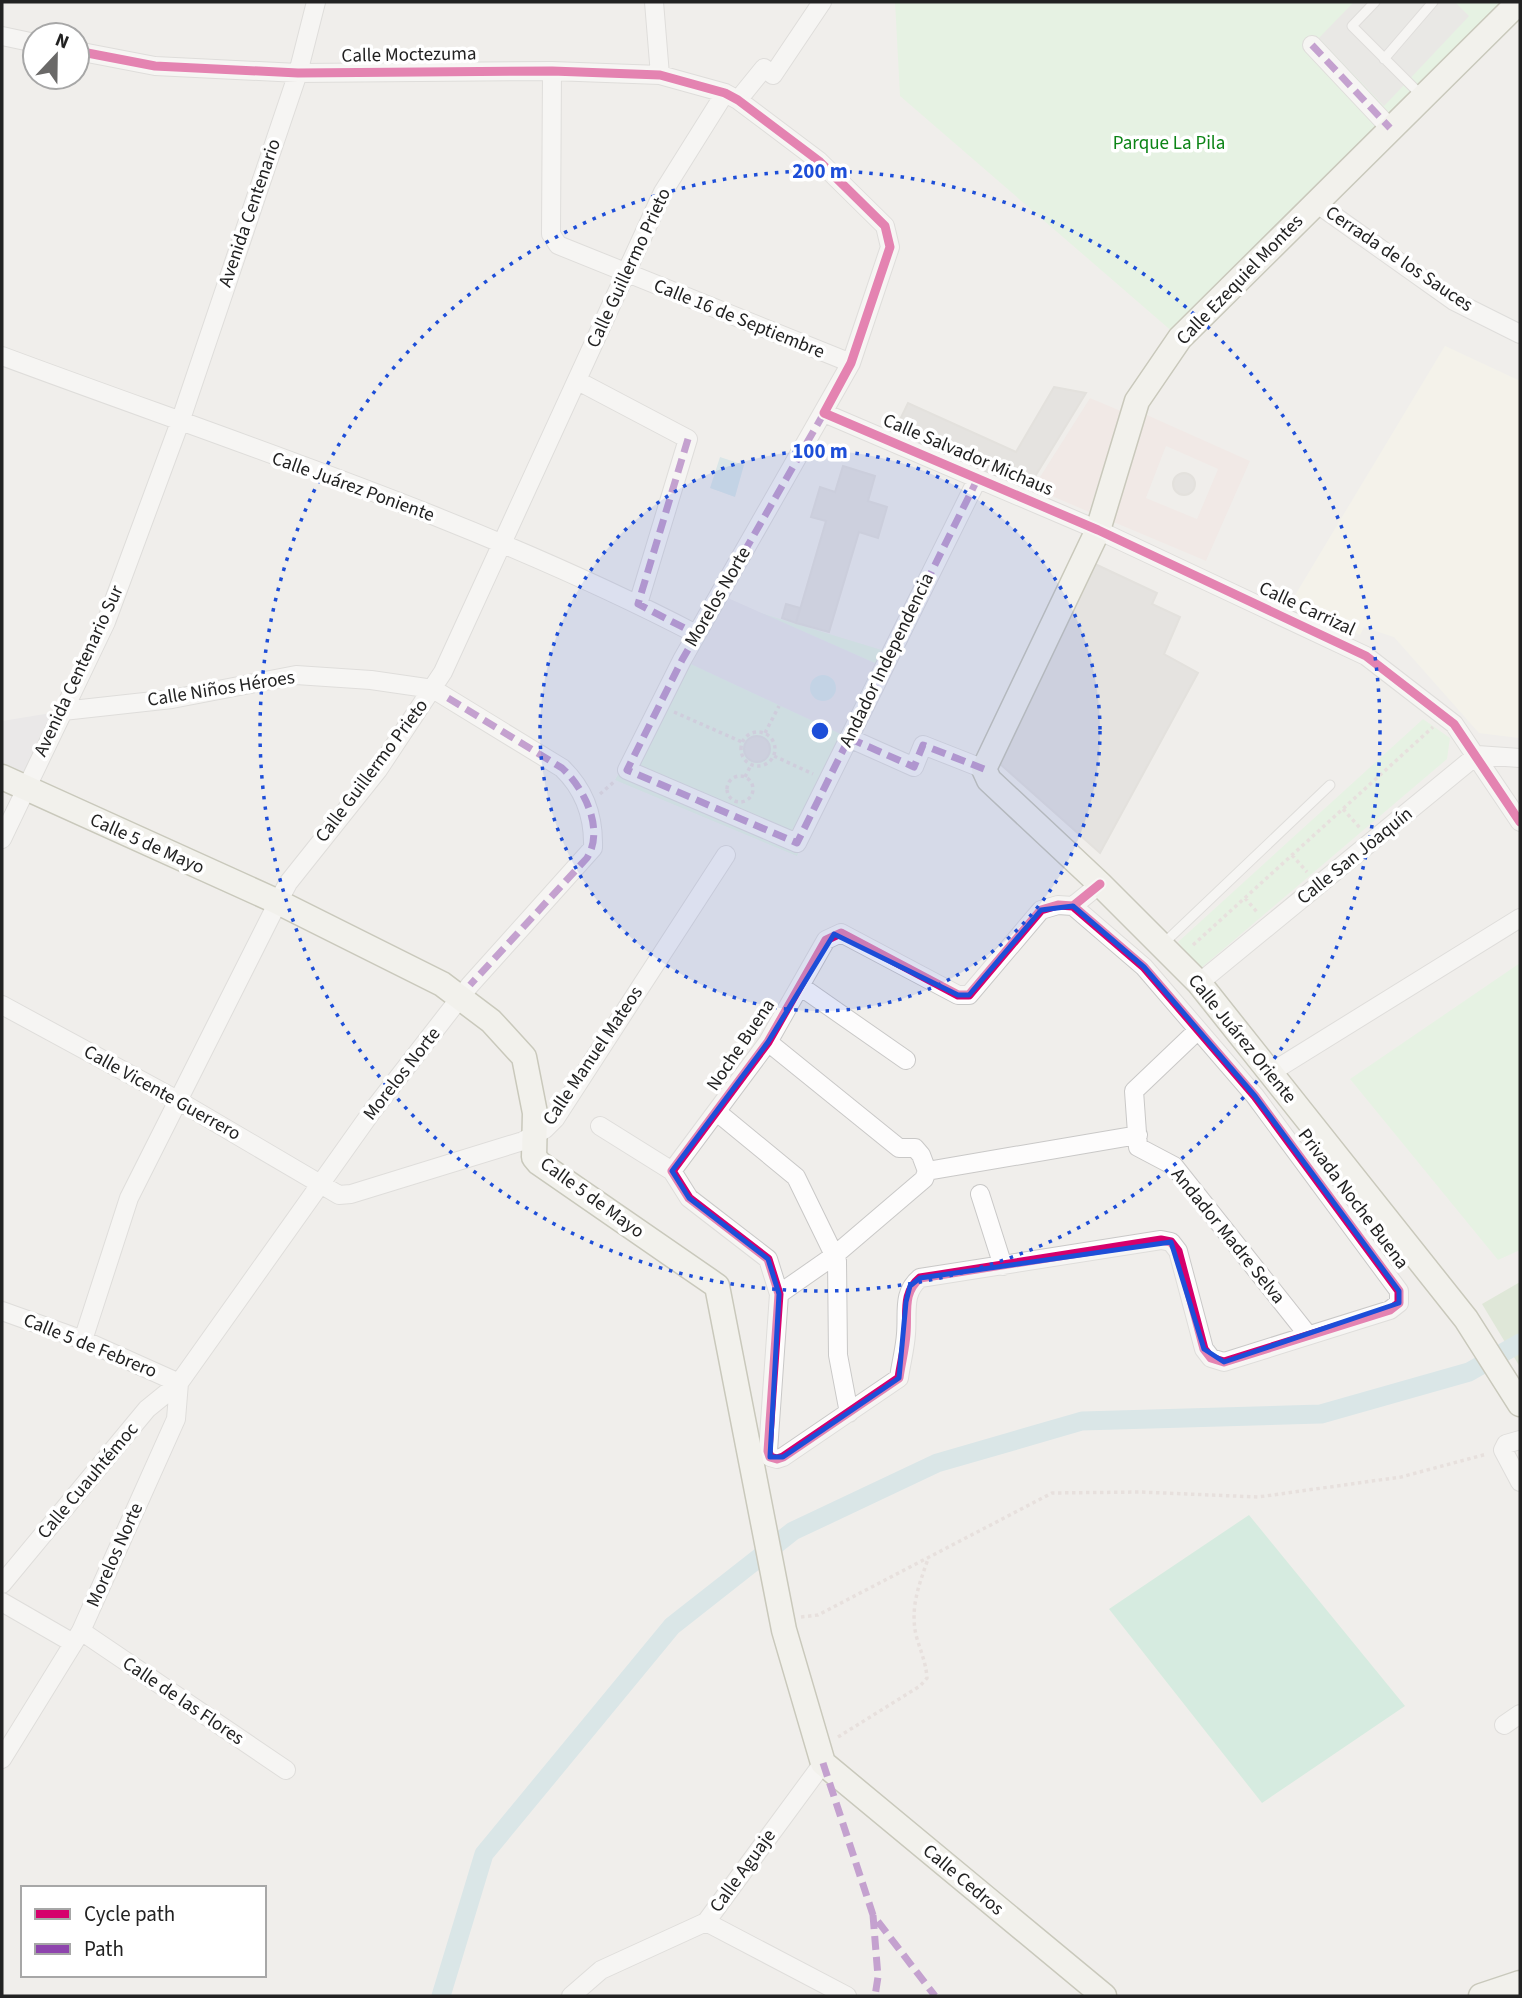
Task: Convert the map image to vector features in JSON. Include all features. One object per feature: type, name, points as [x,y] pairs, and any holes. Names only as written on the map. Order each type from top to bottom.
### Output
[{"type":"street","name":"Avenida Centenario","points":[[180,422],[298,73],[316,2]]},
{"type":"street","points":[[654,2],[660,75]]},
{"type":"street","name":"Calle Guillermo Prieto","points":[[83,1340],[129,1198],[278,902],[288,883],[378,769],[433,689],[578,381],[663,192],[732,96],[764,68],[774,75],[821,2]]},
{"type":"street","name":"Calle Ezequiel Montes","points":[[984,769],[1098,530],[1137,401],[1180,338],[1421,96],[1513,8],[1513,2]]},
{"type":"street","points":[[2,38],[21,41]]},
{"type":"street","points":[[1312,45],[1390,128]]},
{"type":"street","name":"Calle Moctezuma","points":[[91,54],[155,65],[298,73],[552,71],[660,75],[732,96]]},
{"type":"street","name":"Calle 16 de Septiembre","points":[[552,71],[552,240],[558,246],[851,363]]},
{"type":"street","name":"Morelos Norte","points":[[627,770],[696,634],[851,363],[890,247],[885,226],[819,161],[732,96]]},
{"type":"street","name":"Cerrada de los Sauces","points":[[1316,203],[1454,301],[1520,334]]},
{"type":"street","name":"Calle Juárez Poniente","points":[[2,356],[503,542],[638,604],[696,634]]},
{"type":"street","points":[[578,381],[688,439],[638,604]]},
{"type":"street","name":"Calle Salvador Michaus","points":[[824,413],[1098,530]]},
{"type":"street","name":"Avenida Centenario Sur","points":[[2,839],[106,622],[180,422]]},
{"type":"street","name":"Andador Independencia","points":[[627,770],[797,842],[978,478]]},
{"type":"street","name":"Calle Carrizal","points":[[1098,530],[1366,656],[1445,716],[1477,755],[1520,822]]},
{"type":"street","name":"Calle Niños Héroes","points":[[63,711],[172,699],[296,675],[371,680],[433,689],[562,768],[573,779],[588,805]]},
{"type":"street","points":[[849,738],[914,767],[923,745],[984,769]]},
{"type":"street","points":[[1477,755],[1520,758]]},
{"type":"street","name":"Calle San Joaquín","points":[[1199,983],[1477,755]]},
{"type":"street","name":"Calle Juárez Oriente","points":[[984,769],[989,780],[1100,884],[1199,983],[1466,1319],[1520,1404]]},
{"type":"street","name":"Calle 5 de Mayo","points":[[2,777],[278,902],[442,984],[491,1021],[524,1057],[535,1113],[534,1157],[539,1163],[717,1286],[782,1622],[820,1756]]},
{"type":"street","name":"Morelos Norte","points":[[2,1759],[77,1637],[176,1419],[178,1383],[373,1110],[461,998],[587,858],[593,848],[588,805]]},
{"type":"street","name":"Calle Manuel Mateos","points":[[320,1184],[339,1195],[351,1194],[534,1135],[555,1119],[726,855]]},
{"type":"street","name":"Noche Buena","points":[[672,1171],[768,1042],[826,940],[841,933],[958,995],[969,995],[1041,910],[1058,905],[1073,906],[1100,884]]},
{"type":"street","name":"Privada Noche Buena","points":[[779,1294],[768,1451],[770,1457],[783,1457],[899,1378],[911,1286],[920,1278],[1161,1240],[1171,1242],[1178,1251],[1204,1349],[1211,1358],[1224,1362],[1390,1310],[1399,1303],[1399,1291],[1255,1096],[1144,967],[1073,906]]},
{"type":"street","points":[[1270,1073],[1520,918]]},
{"type":"street","points":[[800,986],[906,1060]]},
{"type":"street","name":"Calle Vicente Guerrero","points":[[2,1005],[179,1101],[320,1184]]},
{"type":"street","points":[[928,1171],[937,1172],[1138,1141],[1134,1091],[1198,1030]]},
{"type":"street","points":[[600,1126],[672,1171],[689,1198],[768,1259],[779,1294],[835,1255],[924,1179],[928,1171],[922,1155],[915,1148],[899,1148],[768,1042]]},
{"type":"street","points":[[717,1112],[796,1177],[835,1255],[838,1355],[849,1413]]},
{"type":"street","name":"Andador Madre Selva","points":[[1138,1141],[1174,1166],[1308,1335]]},
{"type":"street","points":[[979,1195],[1003,1266]]},
{"type":"street","name":"Calle 5 de Febrero","points":[[2,1311],[83,1340],[178,1383]]},
{"type":"street","name":"Calle Cuauhtémoc","points":[[2,1584],[147,1409],[178,1383]]},
{"type":"street","points":[[1520,1440],[1506,1444],[1503,1450],[1520,1482]]},
{"type":"street","name":"Calle de las Flores","points":[[2,1602],[77,1637],[286,1770]]},
{"type":"street","points":[[1504,1725],[1520,1714]]},
{"type":"street","name":"Calle Aguaje","points":[[571,1996],[601,1969],[706,1922],[820,1756]]},
{"type":"street","name":"Calle Cedros","points":[[820,1756],[1104,1996]]},
{"type":"street","points":[[706,1922],[847,1996]]},
{"type":"street","points":[[1481,1996],[1520,1983]]},
{"type":"lane","points":[[1375,2],[1352,26],[1421,96]]},
{"type":"lane","points":[[1384,59],[1433,2]]},
{"type":"lane","points":[[1169,953],[1330,785]]},
{"type":"path","points":[[659,705],[742,742]]},
{"type":"path","points":[[765,733],[779,706]]},
{"type":"path","points":[[1169,953],[1343,809],[1445,716]]},
{"type":"path","points":[[752,733],[765,733],[774,743],[774,756],[762,766],[751,765],[741,754],[742,742],[752,733]]},
{"type":"path","points":[[774,756],[827,781]]},
{"type":"path","points":[[745,777],[751,765]]},
{"type":"path","points":[[588,805],[627,770]]},
{"type":"path","points":[[737,777],[745,777],[752,788],[751,796],[744,801],[735,801],[727,792],[728,784],[737,777]]},
{"type":"path","points":[[1343,809],[1372,842]]},
{"type":"path","points":[[782,1622],[818,1615],[1052,1493],[1140,1492],[1258,1497],[1401,1477],[1503,1450]]},
{"type":"path","points":[[820,1756],[920,1686],[927,1678],[926,1663],[916,1634],[913,1603],[928,1559]]},
{"type":"highlighted area","points":[[1073,906],[1144,967],[1255,1096],[1399,1291],[1399,1303],[1224,1362],[1204,1349],[1171,1242],[920,1278],[910,1286],[906,1302],[899,1378],[783,1457],[770,1457],[779,1294],[768,1259],[689,1198],[672,1171],[768,1042],[834,934],[958,995],[969,995],[1041,910]]},
{"type":"shaded area","points":[[1354,2],[1455,2],[1469,16],[1384,106],[1319,38]]},
{"type":"shaded area","points":[[1445,346],[1520,381],[1520,738],[1479,733],[1394,637],[1364,627],[1360,635],[1294,597]]},
{"type":"shaded area","points":[[1090,398],[1121,411],[1089,512],[1033,488]]},
{"type":"shaded area","points":[[1147,415],[1250,461],[1206,561],[1111,521]],"holes":[[[1166,446],[1218,469],[1197,519],[1146,498]]]},
{"type":"shaded area","points":[[719,594],[884,667],[849,738],[682,660]]},
{"type":"shaded area","points":[[63,711],[24,787],[2,776],[2,721]]},
{"type":"green space","name":"Parque La Pila","points":[[895,2],[1507,2],[1175,334],[900,96]]},
{"type":"green space","points":[[718,600],[885,651],[797,856],[615,780]]},
{"type":"green space","points":[[1423,719],[1450,738],[1447,759],[1200,969],[1178,942]]},
{"type":"green space","points":[[1520,963],[1520,1250],[1498,1260],[1350,1079]]},
{"type":"green space","points":[[1520,1282],[1520,1367],[1482,1304]]},
{"type":"green space","points":[[1249,1515],[1405,1706],[1262,1803],[1109,1609]]},
{"type":"water","points":[[720,457],[744,465],[735,497],[710,488]]},
{"type":"water","points":[[823,675],[832,679],[836,688],[832,697],[823,701],[814,697],[810,688],[814,679]]},
{"type":"building","points":[[1054,387],[1086,393],[1028,488],[893,434],[908,403],[1016,452]]},
{"type":"building","points":[[843,466],[875,476],[868,501],[887,507],[878,538],[859,532],[829,632],[796,623],[826,521],[811,517],[820,487],[835,492]]},
{"type":"building","points":[[1184,473],[1192,476],[1195,484],[1192,492],[1184,495],[1176,492],[1173,484],[1176,476]]},
{"type":"building","points":[[1095,564],[1157,593],[1152,604],[1180,617],[1164,654],[1198,673],[1100,853],[999,763]]},
{"type":"building","points":[[786,604],[800,608],[796,623],[782,618]]},
{"type":"building","points":[[757,736],[766,740],[770,749],[766,758],[757,762],[748,758],[744,749],[748,740]]},
{"type":"waterway","points":[[441,1996],[484,1854],[672,1626],[793,1531],[937,1463],[1082,1421],[1321,1414],[1469,1372],[1520,1343]]},
{"type":"marked path","points":[[1312,45],[1390,128]]},
{"type":"marked path","points":[[824,413],[682,660],[627,770],[797,843],[978,478]]},
{"type":"marked path","points":[[688,439],[638,604],[696,634]]},
{"type":"marked path","points":[[448,698],[562,768],[578,786],[590,810],[594,835],[587,858],[470,985]]},
{"type":"marked path","points":[[849,738],[914,767],[923,745],[984,769]]},
{"type":"marked path","points":[[823,1763],[873,1915],[935,1996]]},
{"type":"marked path","points":[[873,1915],[878,1977],[875,1996]]},
{"type":"cycle path","points":[[91,54],[155,66],[298,73],[552,71],[660,75],[725,93],[819,161],[885,226],[890,247],[851,363],[824,413],[1098,530],[1366,656],[1454,724],[1520,822]]},
{"type":"cycle path","points":[[1073,906],[1144,967],[1255,1096],[1399,1291],[1399,1303],[1390,1310],[1224,1362],[1211,1358],[1204,1349],[1178,1251],[1171,1242],[1161,1240],[920,1278],[908,1297],[899,1378],[783,1457],[770,1457],[768,1451],[779,1294],[768,1259],[689,1198],[672,1171],[768,1042],[826,940],[841,933],[958,995],[969,995],[1041,910],[1058,905],[1073,906],[1100,884]]}]
